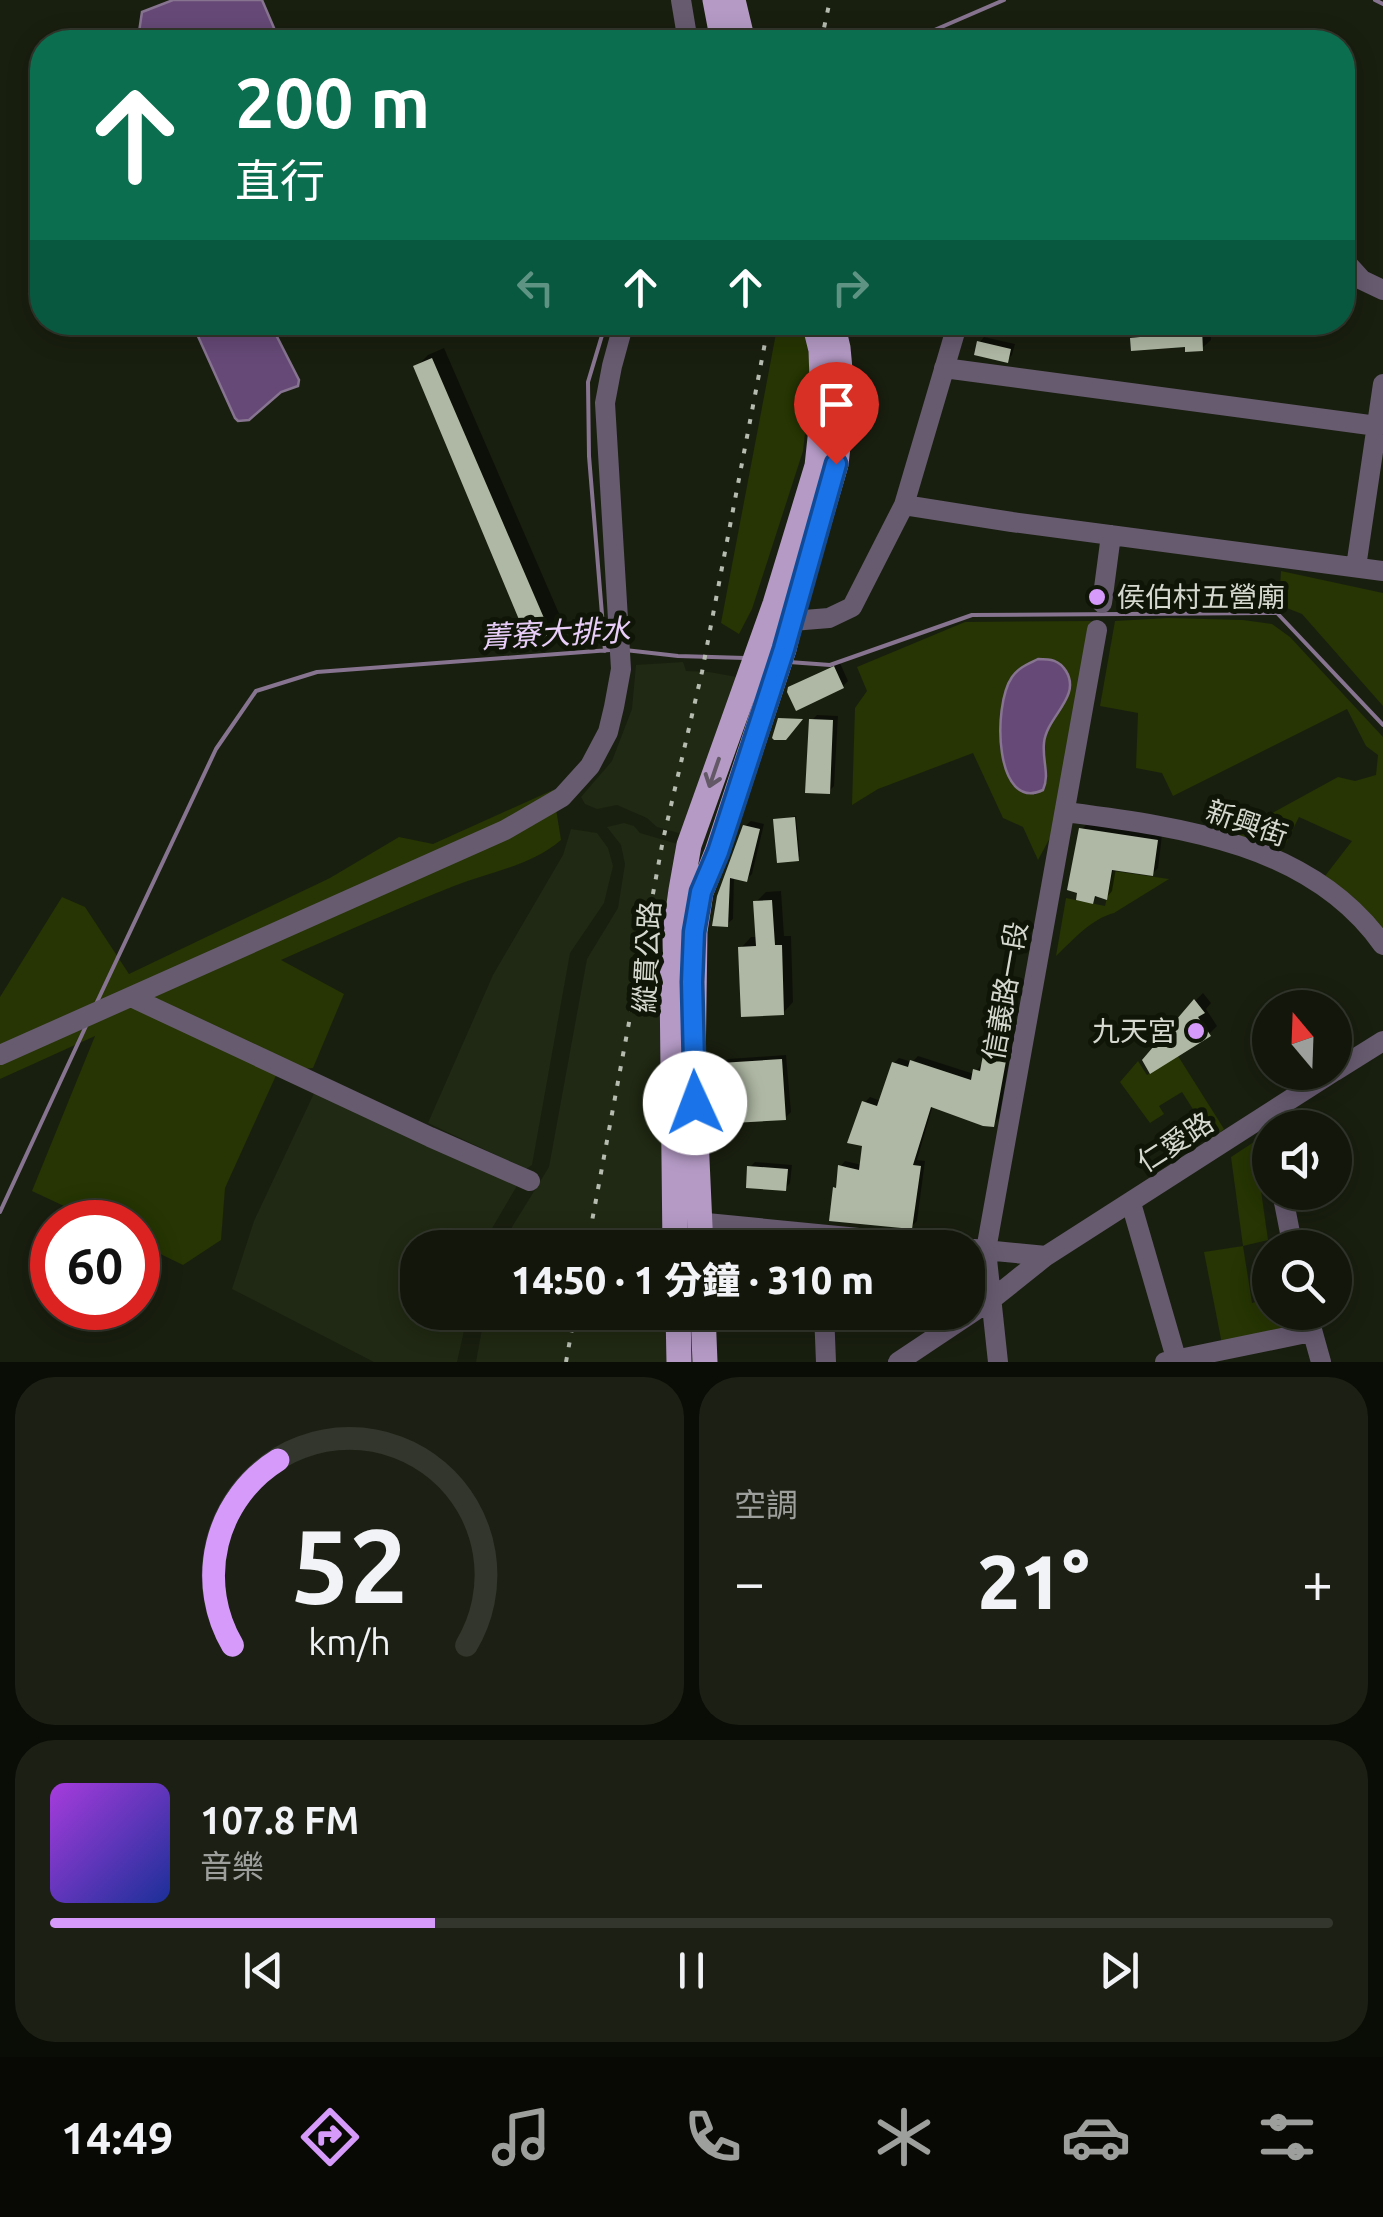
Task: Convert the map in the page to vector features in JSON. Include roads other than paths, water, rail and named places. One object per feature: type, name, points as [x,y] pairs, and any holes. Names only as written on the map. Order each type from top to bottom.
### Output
[{"type":"main road","points":[[715,0],[721,30]]},
{"type":"main road","points":[[733,0],[740,30]]},
{"type":"main road","points":[[787,611],[817,466],[823,410],[817,335]]},
{"type":"main road","points":[[787,611],[836,464],[842,402],[835,335]]},
{"type":"main road","name":"縱貫公路","points":[[683,1230],[687,1221],[683,1072],[672,980],[689,845],[787,611]]},
{"type":"main road","name":"縱貫公路","points":[[687,1221],[692,1230]]},
{"type":"main road","points":[[679,1330],[680,1362]]},
{"type":"main road","points":[[705,1330],[706,1362]]},
{"type":"street","points":[[681,0],[686,30]]},
{"type":"street","points":[[1355,272],[1383,290]]},
{"type":"street","points":[[0,1055],[449,857],[538,813],[562,797],[590,766],[608,732],[622,669],[606,402],[620,335]]},
{"type":"street","points":[[787,611],[828,618],[852,607],[904,504],[954,335]]},
{"type":"street","points":[[944,368],[1377,426]]},
{"type":"street","points":[[1356,568],[1383,384]]},
{"type":"street","points":[[904,504],[1383,571]]},
{"type":"street","points":[[1102,604],[1111,535]]},
{"type":"street","name":"信義路一段","points":[[975,1230],[1065,812],[1097,630]]},
{"type":"street","name":"新興街","points":[[1065,812],[1161,824],[1268,855],[1310,877],[1338,898],[1369,925],[1383,946]]},
{"type":"street","points":[[123,1000],[530,1181]]},
{"type":"street","name":"仁愛路","points":[[1352,1060],[1383,1040]]},
{"type":"street","name":"仁愛路","points":[[1285,1110],[1311,1090]]},
{"type":"street","name":"仁愛路","points":[[898,1362],[991,1300],[1046,1256],[1252,1132]]},
{"type":"street","points":[[1131,1203],[1170,1360],[1280,1330]]},
{"type":"street","points":[[687,1221],[748,1230]]},
{"type":"street","points":[[985,1250],[1046,1256]]},
{"type":"street","name":"信義路一段","points":[[985,1285],[991,1300],[998,1362]]},
{"type":"street","points":[[825,1330],[826,1362]]},
{"type":"street","points":[[1311,1330],[1321,1362]]},
{"type":"waterway","points":[[935,30],[1004,0]]},
{"type":"waterway","points":[[1375,0],[1383,4]]},
{"type":"waterway","points":[[602,335],[588,382],[589,456],[605,651]]},
{"type":"waterway","name":"菁寮大排水","points":[[789,662],[830,665],[972,615],[1277,613],[1383,725]]},
{"type":"waterway","name":"菁寮大排水","points":[[96,1004],[216,749],[256,691],[317,672],[610,650]]},
{"type":"waterway","name":"菁寮大排水","points":[[625,650],[745,658]]},
{"type":"waterway","name":"菁寮大排水","points":[[0,1212],[86,1026]]},
{"type":"railway","points":[[824,30],[830,0]]},
{"type":"railway","points":[[590,1230],[663,840],[702,672],[767,335]]},
{"type":"railway","points":[[566,1362],[572,1330]]},
{"type":"place","name":"侯伯村五營廟","points":[[1097,597]]},
{"type":"place","name":"九天宮","points":[[1196,1031]]}]
